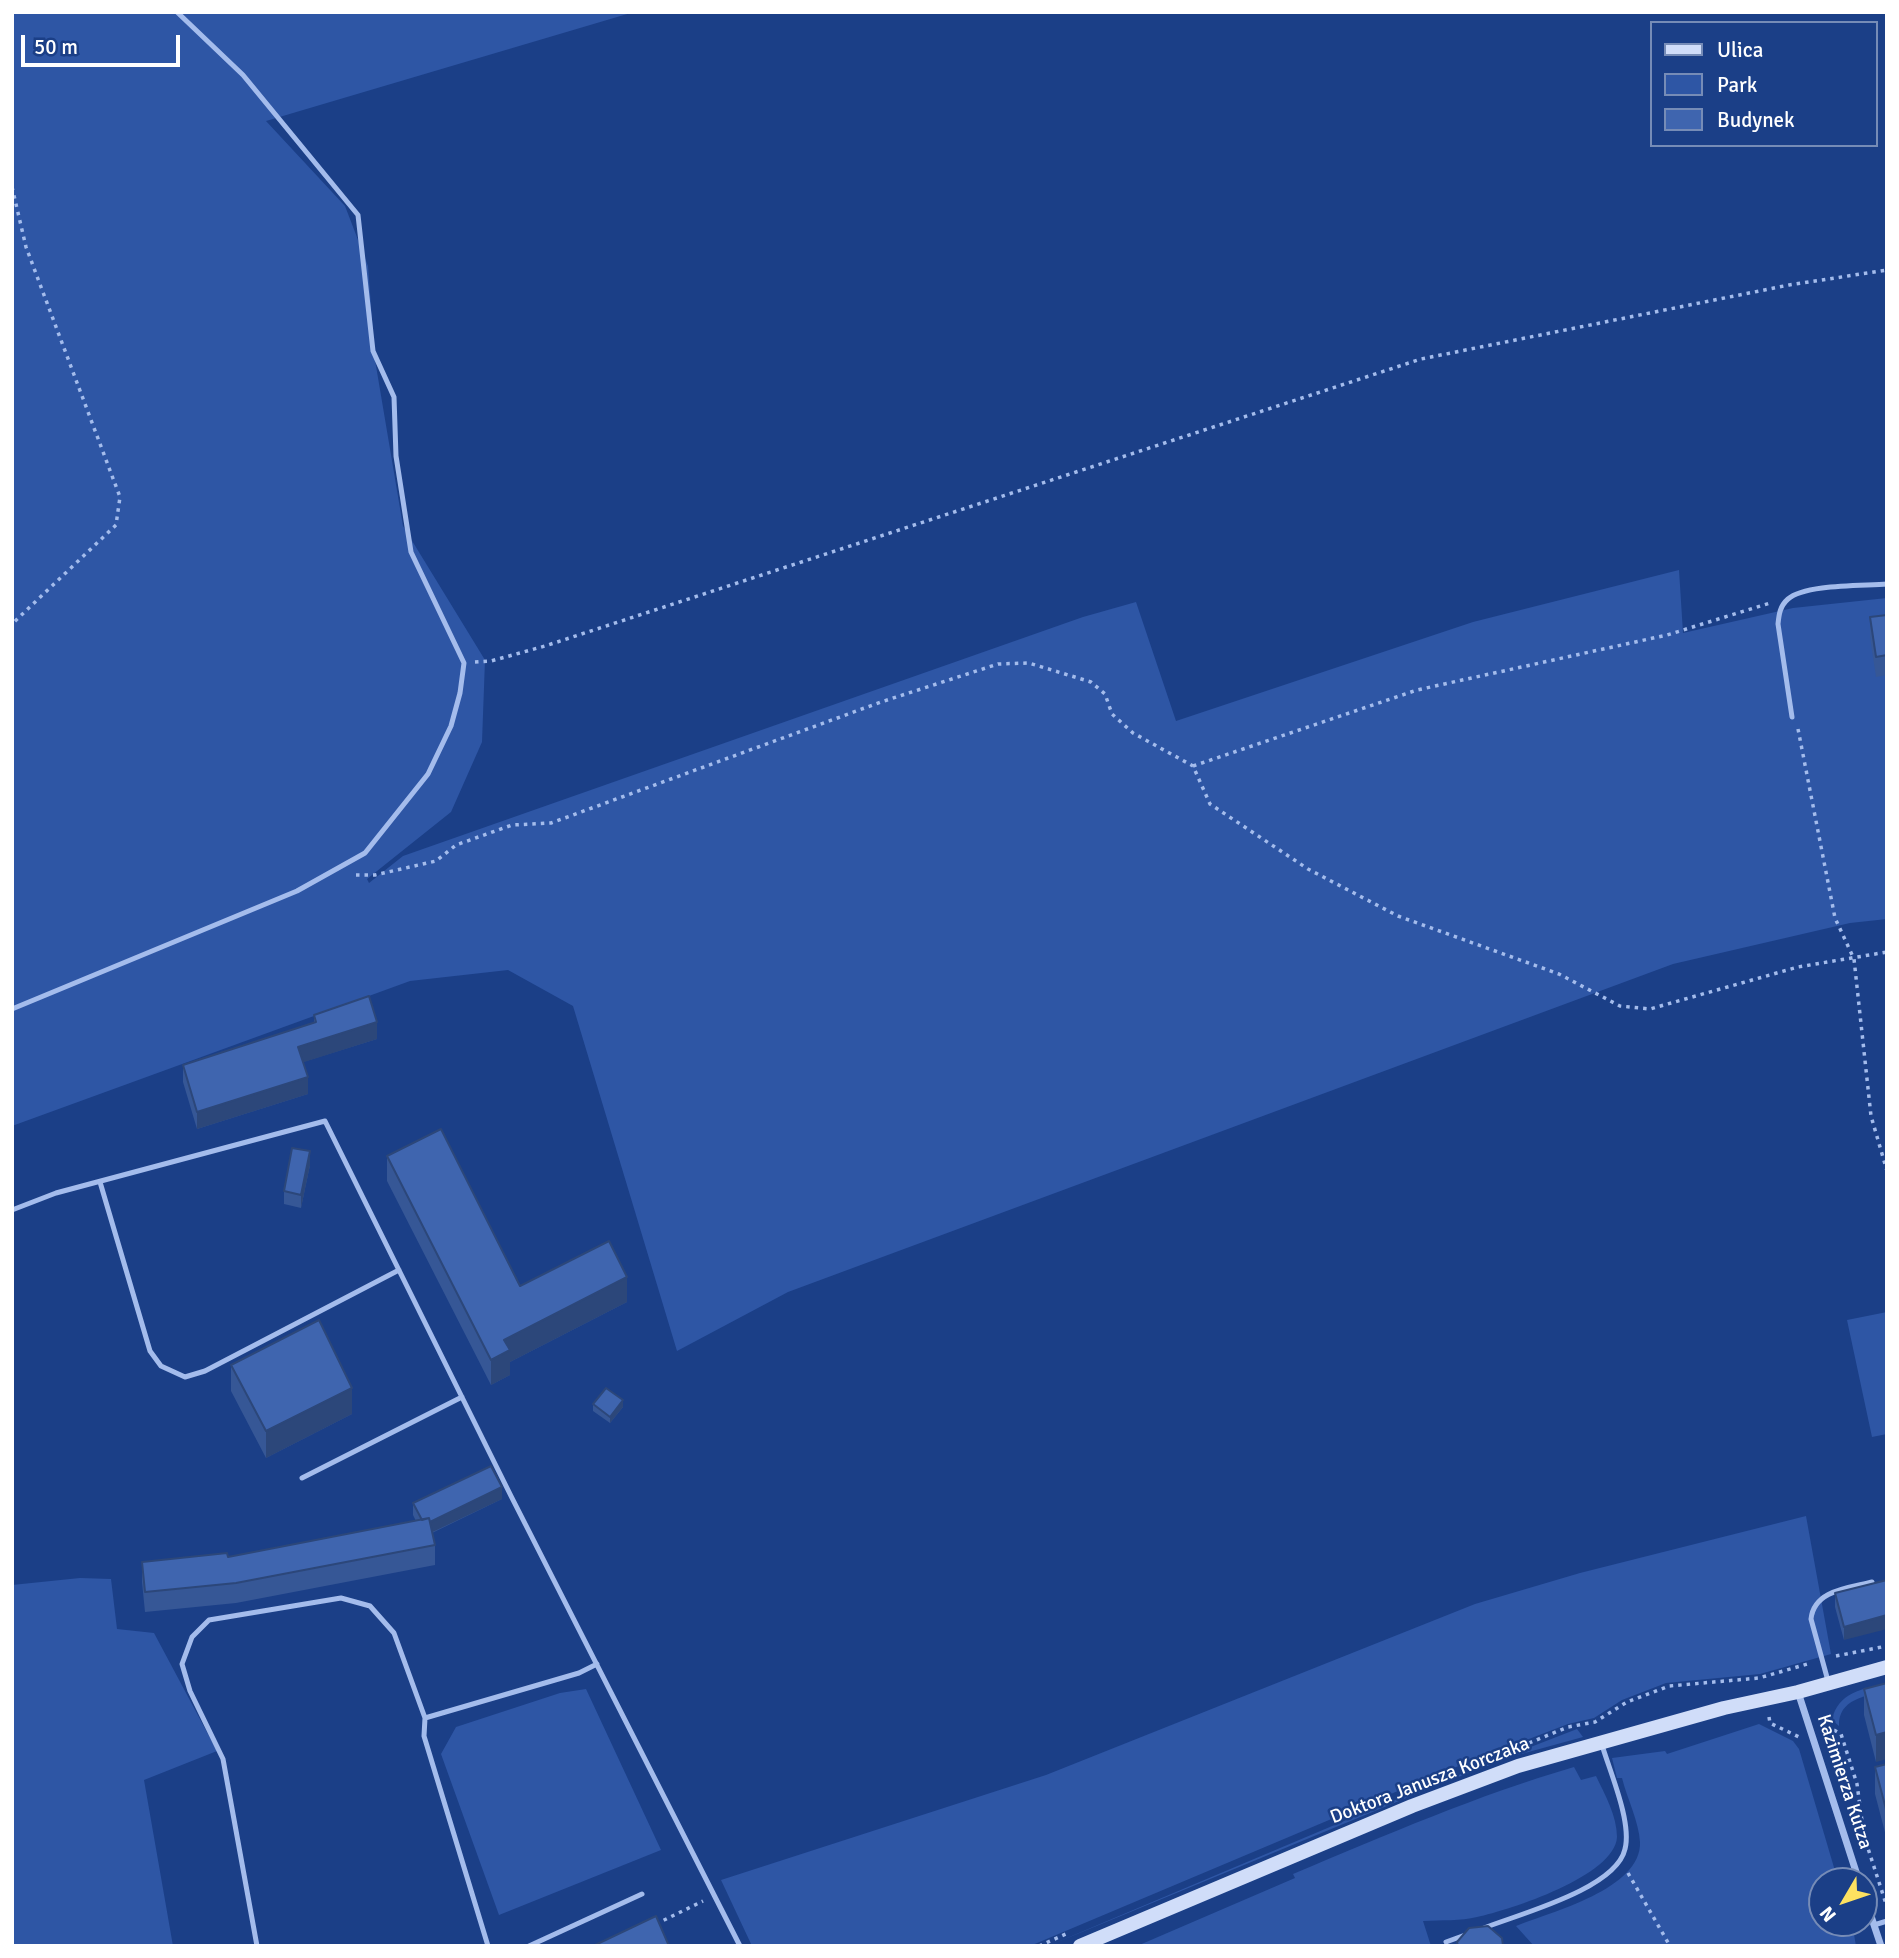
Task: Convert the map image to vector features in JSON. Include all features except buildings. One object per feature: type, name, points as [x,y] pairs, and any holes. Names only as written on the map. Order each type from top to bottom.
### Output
[{"type":"street","name":"Doktora Janusza Korczaka","points":[[1080,1946],[1447,1791],[1518,1766],[1724,1708],[1798,1692],[1887,1667]]},
{"type":"street","name":"Kazimierza Kutza","points":[[1798,1692],[1854,1867]]},
{"type":"lane","points":[[12,1009],[297,891],[348,865],[365,853],[428,774],[451,726],[464,663],[411,552],[396,456],[394,397],[373,351],[358,215],[243,75],[177,12]]},
{"type":"lane","points":[[1792,716],[1778,624],[1783,605],[1788,598],[1803,591],[1887,584]]},
{"type":"lane","points":[[12,1210],[100,1182],[325,1121],[740,1946]]},
{"type":"lane","points":[[100,1182],[150,1351],[161,1366],[185,1377],[205,1371],[399,1269]]},
{"type":"lane","points":[[302,1478],[462,1397]]},
{"type":"lane","points":[[1828,1684],[1811,1619],[1812,1609],[1817,1601],[1832,1593],[1872,1582]]},
{"type":"lane","points":[[257,1946],[223,1759],[190,1691],[182,1664],[192,1637],[209,1620],[341,1598],[370,1606],[394,1633],[425,1718],[424,1736],[488,1946]]},
{"type":"lane","points":[[425,1718],[579,1673],[597,1664]]},
{"type":"lane","points":[[1446,1942],[1593,1885],[1619,1859],[1625,1850],[1626,1828],[1601,1742]]},
{"type":"lane","points":[[529,1946],[642,1894]]},
{"type":"path","points":[[12,187],[26,247],[120,497],[116,525],[12,624]]},
{"type":"path","points":[[464,663],[491,661],[545,646],[1421,359],[1789,285],[1887,270]]},
{"type":"path","points":[[1194,766],[1417,690],[1667,635],[1771,603],[1783,605]]},
{"type":"path","points":[[348,865],[355,874],[375,875],[436,861],[456,845],[501,829],[551,823],[764,743],[998,664],[1029,663],[1091,682],[1105,694],[1112,715],[1133,733],[1194,766],[1210,804],[1308,869],[1398,916],[1559,974],[1619,1006],[1650,1009],[1798,967],[1887,952]]},
{"type":"path","points":[[1792,716],[1800,733],[1835,918],[1854,959],[1871,1116],[1887,1171]]},
{"type":"path","points":[[1759,1678],[1847,1653],[1887,1646]]},
{"type":"path","points":[[1768,1716],[1770,1723],[1803,1739]]},
{"type":"path","points":[[1832,1729],[1841,1734],[1857,1784],[1864,1836],[1887,1907]]},
{"type":"path","points":[[1619,1859],[1670,1946]]},
{"type":"path","points":[[649,1928],[701,1902]]},
{"type":"green space","points":[[12,12],[634,12],[266,121],[345,206],[368,266],[375,360],[403,526],[485,660],[482,742],[451,812],[367,879],[369,883],[403,856],[1083,617],[1136,602],[1176,721],[1473,622],[1679,570],[1683,633],[1793,608],[1887,598],[1887,919],[1850,923],[1673,964],[788,1292],[677,1351],[573,1006],[508,970],[410,981],[12,1126]]},
{"type":"green space","points":[[1887,1312],[1887,1434],[1872,1437],[1847,1320]]},
{"type":"green space","points":[[1806,1516],[1831,1654],[1760,1674],[1666,1683],[1622,1700],[1594,1718],[1568,1724],[1443,1772],[1030,1946],[752,1946],[721,1880],[1046,1775],[1475,1604],[1580,1573]]},
{"type":"green space","points":[[80,1578],[111,1579],[117,1629],[154,1633],[217,1751],[144,1780],[173,1946],[12,1946],[12,1585]]},
{"type":"green space","points":[[1887,1683],[1887,1690],[1848,1704],[1840,1717],[1839,1726],[1832,1720],[1840,1703],[1853,1693]]},
{"type":"green space","points":[[586,1689],[661,1850],[499,1915],[441,1754],[456,1727],[560,1693]]},
{"type":"green space","points":[[1759,1724],[1793,1741],[1799,1749],[1834,1867],[1808,1867],[1808,1937],[1854,1937],[1856,1946],[1534,1946],[1516,1926],[1571,1906],[1611,1886],[1637,1859],[1640,1842],[1637,1826],[1622,1778],[1617,1778],[1612,1758],[1665,1751],[1667,1754]]},
{"type":"green space","points":[[1577,1729],[1583,1737],[1514,1756],[1445,1782],[1048,1946],[1389,1802]]},
{"type":"green space","points":[[1574,1767],[1581,1780],[1596,1776],[1607,1798],[1617,1837],[1612,1851],[1581,1878],[1535,1899],[1471,1918],[1423,1921],[1431,1946],[1137,1946],[1295,1878],[1293,1874],[1397,1830],[1503,1790]]}]
